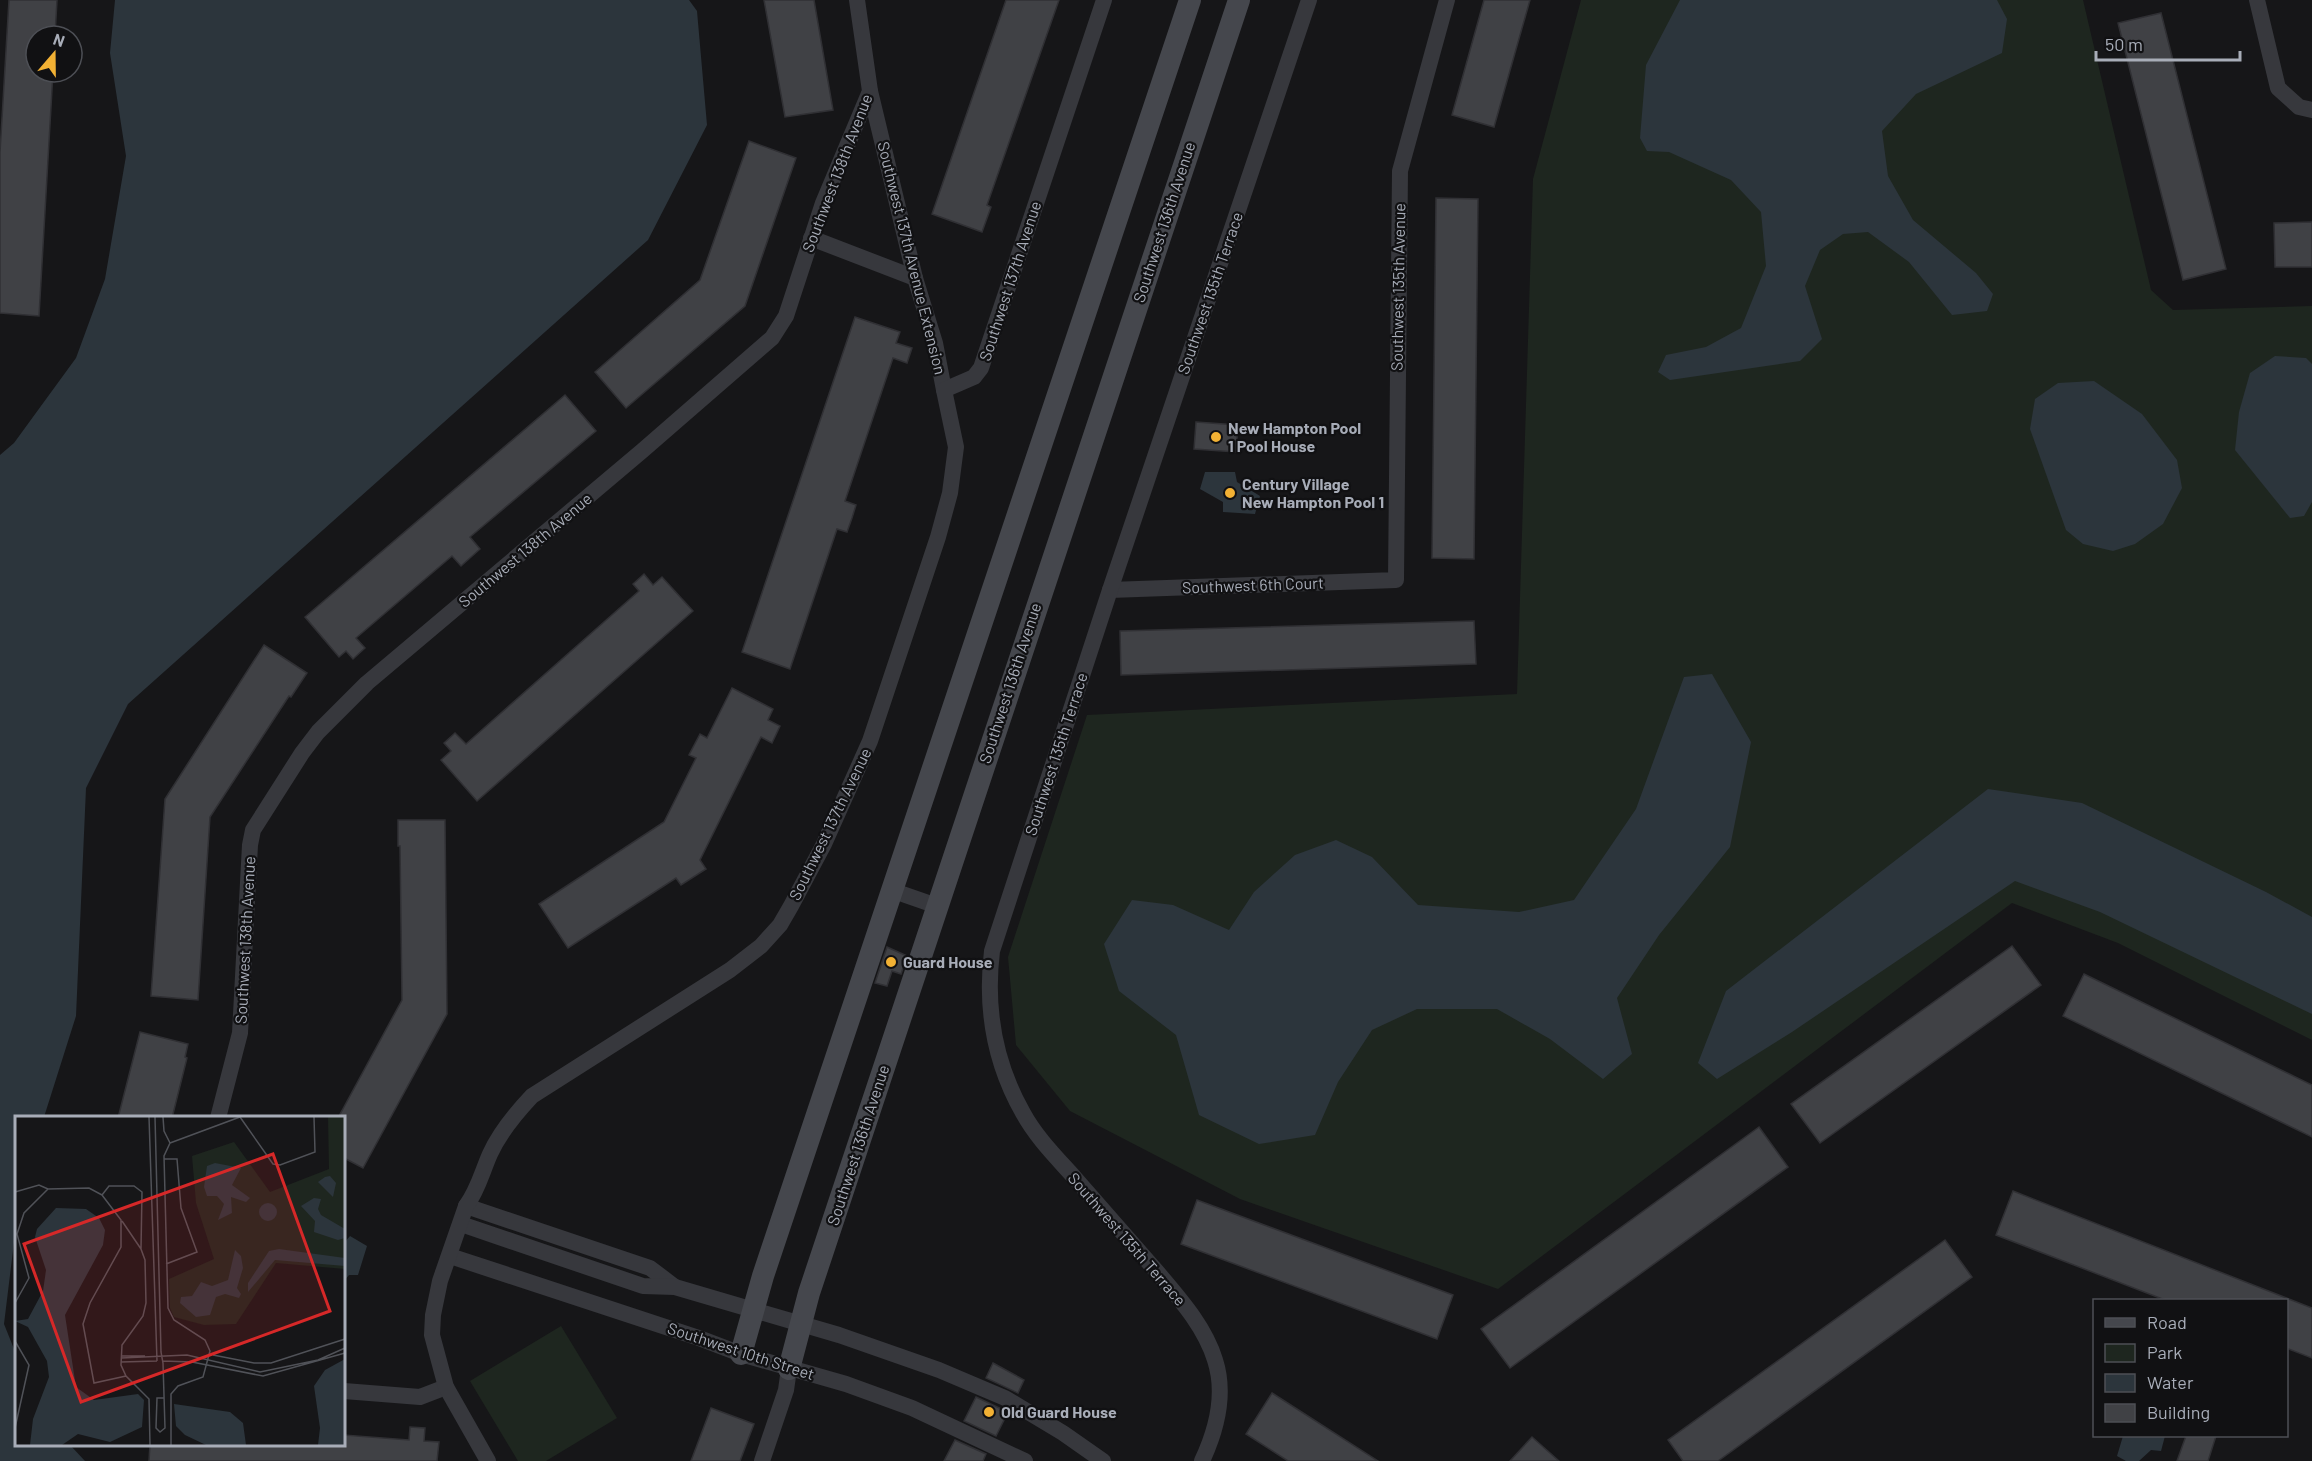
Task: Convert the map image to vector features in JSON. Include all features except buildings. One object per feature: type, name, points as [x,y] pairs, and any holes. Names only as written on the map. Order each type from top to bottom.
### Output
[{"type":"street","name":"Southwest 138th Avenue","points":[[219,1116],[240,1033],[250,845],[253,830],[318,732],[367,683],[772,338],[786,316],[823,203],[870,91],[856,0]]},
{"type":"street","name":"Southwest 137th Avenue","points":[[488,1461],[446,1387],[431,1328],[440,1281],[466,1206],[474,1196],[491,1152],[509,1121],[532,1096],[730,970],[761,946],[780,925],[824,844],[870,741],[938,537],[950,493],[956,447],[944,390],[974,378],[981,368],[1104,0]]},
{"type":"street","points":[[741,1354],[763,1276],[891,890],[1190,0]]},
{"type":"street","name":"Southwest 136th Avenue","points":[[789,1369],[799,1323],[1239,0]]},
{"type":"street","name":"Southwest 135th Terrace","points":[[1202,1461],[1214,1431],[1221,1399],[1215,1360],[1208,1343],[1184,1305],[1047,1147],[1023,1115],[998,1061],[989,1006],[988,978],[992,951],[1110,590],[1309,0]]},
{"type":"street","name":"Southwest 135th Avenue","points":[[1396,580],[1400,171],[1447,0]]},
{"type":"street","points":[[2257,0],[2278,88],[2306,109]]},
{"type":"street","name":"Southwest 137th Avenue Extension","points":[[870,91],[915,278],[935,343],[944,390]]},
{"type":"street","points":[[811,238],[915,278]]},
{"type":"street","name":"Southwest 6th Court","points":[[1110,590],[1396,580]]},
{"type":"street","points":[[891,890],[938,906]]},
{"type":"street","points":[[466,1206],[650,1268],[675,1287]]},
{"type":"street","points":[[460,1224],[643,1286],[675,1287],[840,1335],[939,1370],[1005,1398],[1103,1461]]},
{"type":"street","name":"Southwest 10th Street","points":[[450,1256],[741,1354],[846,1384],[912,1408],[1025,1461]]},
{"type":"street","points":[[762,1461],[786,1390],[789,1369]]},
{"type":"street","points":[[345,1391],[420,1396],[446,1387]]},
{"type":"green space","points":[[1581,0],[2083,0],[2151,290],[2173,310],[2312,306],[2312,1040],[2118,943],[2012,903],[1498,1289],[1240,1199],[1070,1111],[1016,1045],[1008,957],[1087,715],[1517,694],[1533,179]]},
{"type":"green space","points":[[561,1326],[617,1418],[546,1461],[518,1461],[470,1381]]},
{"type":"water","points":[[115,0],[689,0],[697,11],[707,125],[648,240],[128,704],[86,788],[76,1016],[44,1116],[15,1116],[15,1234],[4,1324],[15,1352],[15,1446],[71,1446],[85,1461],[0,1461],[0,455],[14,443],[76,358],[105,279],[126,156],[110,53]]},
{"type":"water","points":[[1680,0],[1997,0],[2007,19],[2002,53],[1916,94],[1882,131],[1888,176],[1913,220],[1976,273],[1993,294],[1987,311],[1952,315],[1909,262],[1868,232],[1843,234],[1820,250],[1805,286],[1822,339],[1800,361],[1670,380],[1658,372],[1666,355],[1706,347],[1741,328],[1766,266],[1761,212],[1731,180],[1669,152],[1647,151],[1640,138],[1646,65]]},
{"type":"water","points":[[2275,356],[2306,358],[2312,364],[2312,502],[2304,516],[2290,518],[2235,450],[2239,412],[2250,373]]},
{"type":"water","points":[[2094,381],[2142,414],[2177,460],[2182,488],[2163,524],[2135,544],[2113,551],[2083,544],[2066,530],[2030,429],[2035,399],[2058,383]]},
{"type":"water","name":"Century Village New Hampton Pool 1","points":[[1205,472],[1235,472],[1237,482],[1260,496],[1255,514],[1223,512],[1223,502],[1200,489]]},
{"type":"water","points":[[1712,674],[1751,742],[1730,847],[1659,935],[1617,998],[1632,1054],[1603,1079],[1550,1039],[1497,1009],[1417,1009],[1372,1030],[1338,1082],[1315,1135],[1259,1144],[1199,1115],[1176,1035],[1119,991],[1104,944],[1132,900],[1173,905],[1229,930],[1254,892],[1295,855],[1336,840],[1372,857],[1418,905],[1519,912],[1574,900],[1636,809],[1684,677]]},
{"type":"water","points":[[1988,789],[2082,803],[2266,892],[2312,917],[2312,1014],[2100,912],[2015,881],[1792,1032],[1717,1079],[1698,1063],[1726,991]]},
{"type":"water","points":[[350,1236],[367,1246],[358,1275],[349,1275],[345,1280],[345,1242]]},
{"type":"water","points":[[2123,1437],[2165,1437],[2161,1451],[2151,1450],[2139,1461],[2126,1461],[2117,1456]]},
{"type":"place","name":"New Hampton Pool 1 Pool House","points":[[1216,437]]},
{"type":"place","name":"Century Village New Hampton Pool 1","points":[[1230,493]]},
{"type":"place","name":"Guard House","points":[[891,962]]},
{"type":"place","name":"Old Guard House","points":[[989,1412]]}]
